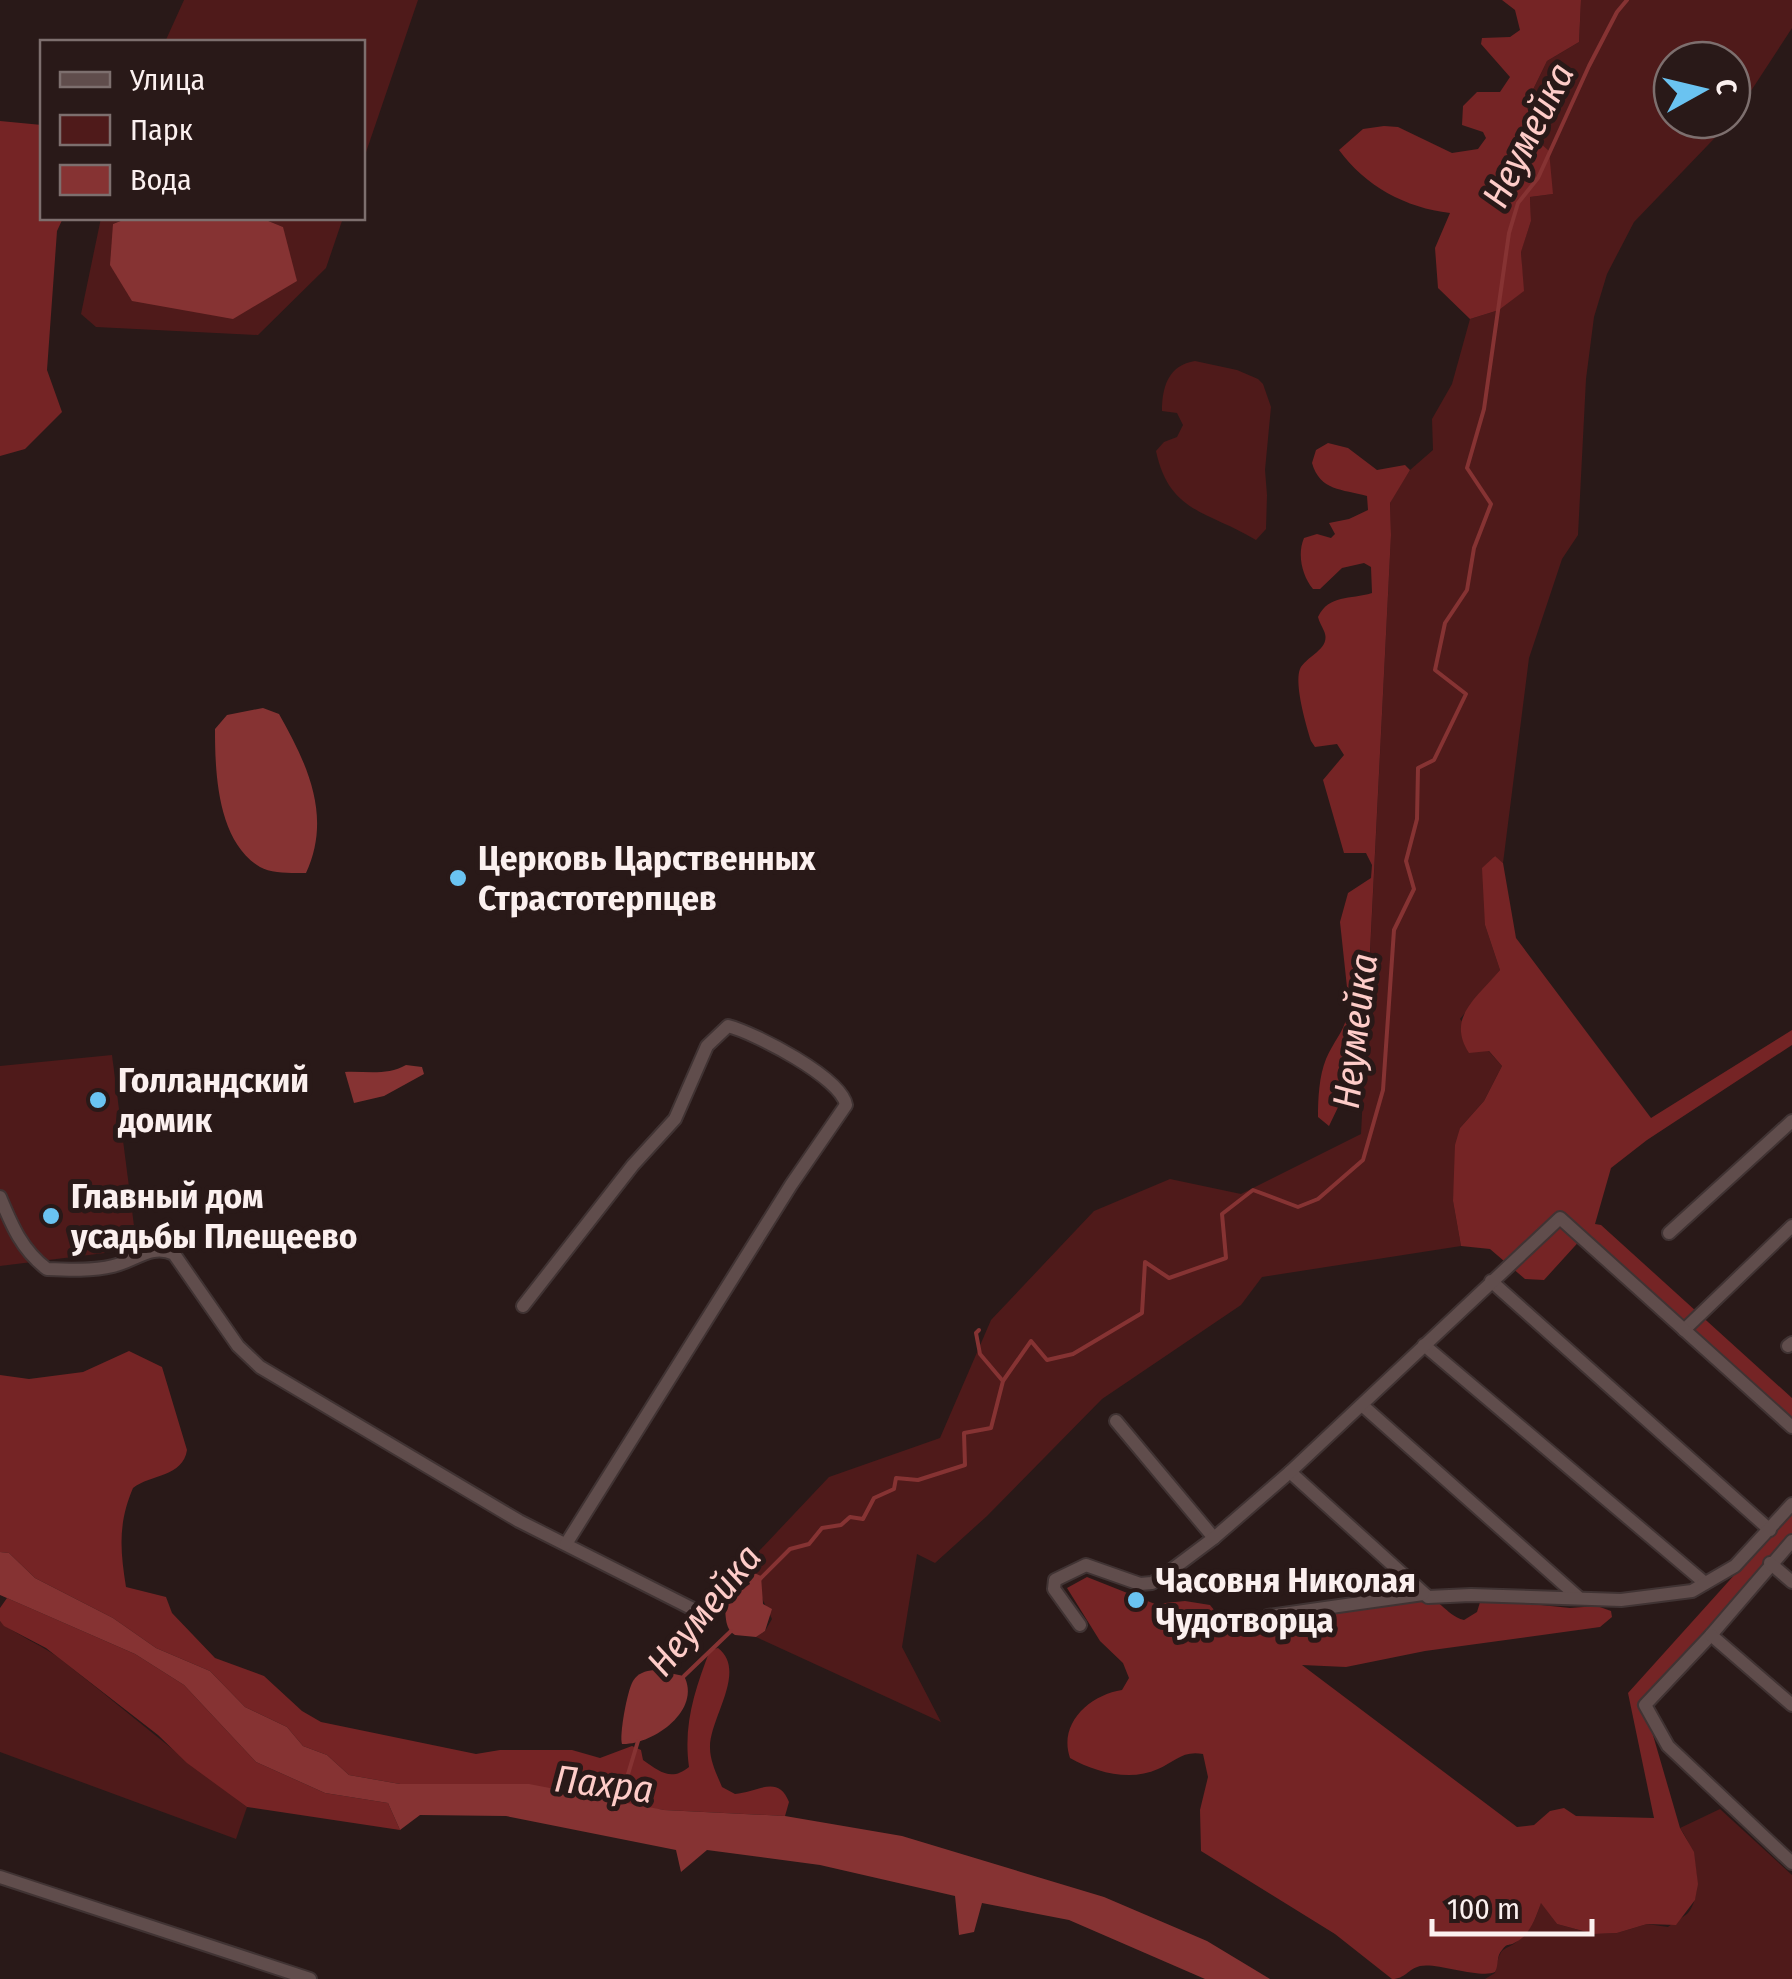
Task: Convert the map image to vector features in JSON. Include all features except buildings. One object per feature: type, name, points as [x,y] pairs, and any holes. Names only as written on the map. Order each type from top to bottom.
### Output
[{"type":"street","points":[[524,1306],[623,1178],[676,1119],[708,1046],[728,1026],[750,1032],[833,1084],[846,1098],[846,1106],[566,1544]]},
{"type":"street","points":[[1669,1233],[1792,1122]]},
{"type":"street","points":[[0,1197],[29,1255],[47,1269],[113,1266],[146,1252],[165,1250],[174,1254],[238,1346],[260,1366],[519,1520],[695,1610]]},
{"type":"street","points":[[1080,1624],[1054,1589],[1055,1580],[1086,1565],[1130,1582],[1152,1583],[1214,1538],[1290,1472],[1560,1218],[1792,1427]]},
{"type":"street","points":[[1684,1330],[1792,1226]]},
{"type":"street","points":[[1492,1281],[1770,1530]]},
{"type":"street","points":[[1424,1345],[1705,1583]]},
{"type":"street","points":[[1362,1405],[1578,1597]]},
{"type":"street","points":[[1116,1421],[1214,1538]]},
{"type":"street","points":[[1290,1472],[1428,1597],[1621,1600],[1692,1591],[1734,1566],[1792,1504]]},
{"type":"street","points":[[1792,1541],[1646,1705],[1668,1746],[1792,1863]]},
{"type":"street","points":[[1770,1563],[1792,1582]]},
{"type":"street","points":[[1268,1616],[1423,1594]]},
{"type":"street","points":[[1711,1635],[1792,1706]]},
{"type":"street","points":[[0,1877],[310,1979]]},
{"type":"green space","points":[[184,0],[418,0],[365,155],[365,40],[166,40]]},
{"type":"green space","points":[[1581,0],[1792,0],[1792,28],[1752,89],[1752,40],[1652,40],[1652,140],[1713,140],[1634,222],[1607,274],[1594,317],[1586,379],[1578,535],[1562,559],[1529,658],[1503,863],[1494,856],[1485,925],[1500,970],[1460,1019],[1502,1066],[1484,1101],[1460,1128],[1453,1201],[1461,1246],[1262,1277],[1241,1305],[1102,1399],[935,1563],[917,1554],[902,1647],[941,1722],[756,1637],[772,1619],[748,1569],[743,1568],[829,1477],[940,1438],[991,1320],[1094,1211],[1170,1179],[1241,1194],[1361,1134],[1390,503],[1410,470],[1433,450],[1432,419],[1452,384],[1470,319],[1499,310],[1523,291],[1521,251],[1531,221],[1530,197],[1553,194],[1526,104],[1547,61],[1579,42]]},
{"type":"green space","points":[[101,220],[123,220],[113,224],[283,227],[266,220],[342,220],[326,268],[258,335],[96,327],[81,314]]},
{"type":"green space","points":[[1195,361],[1258,379],[1271,407],[1265,470],[1266,529],[1256,540],[1193,508],[1170,487],[1162,471],[1156,451],[1164,442],[1177,437],[1183,425],[1177,413],[1162,411],[1166,385],[1179,367]]},
{"type":"green space","points":[[112,1055],[137,1249],[0,1266],[0,1066]]},
{"type":"green space","points":[[0,1621],[59,1658],[247,1807],[236,1839],[0,1752]]},
{"type":"green space","points":[[1720,1809],[1792,1875],[1792,1979],[1485,1979],[1495,1973],[1501,1952],[1529,1929],[1541,1902],[1557,1924],[1594,1934],[1617,1933],[1647,1924],[1668,1927],[1684,1917],[1693,1904],[1697,1882],[1694,1858],[1680,1828]]},
{"type":"shaded area","points":[[1502,0],[1581,0],[1579,42],[1547,61],[1526,104],[1538,141],[1549,151],[1553,194],[1530,197],[1531,221],[1521,252],[1524,291],[1499,310],[1470,319],[1438,288],[1435,248],[1450,213],[1418,206],[1388,193],[1361,174],[1339,150],[1363,129],[1384,126],[1398,127],[1452,153],[1478,149],[1486,138],[1483,132],[1462,125],[1463,106],[1477,92],[1500,92],[1510,77],[1481,44],[1482,38],[1510,37],[1520,30],[1515,10]]},
{"type":"shaded area","points":[[0,121],[40,125],[40,220],[62,220],[57,231],[47,370],[62,412],[25,449],[0,456]]},
{"type":"shaded area","points":[[1328,443],[1348,448],[1377,470],[1405,465],[1410,470],[1390,503],[1365,1051],[1329,1126],[1318,1117],[1320,1080],[1349,1006],[1340,922],[1348,893],[1371,878],[1372,865],[1366,853],[1344,853],[1323,780],[1344,755],[1337,744],[1315,747],[1311,741],[1298,684],[1303,664],[1324,643],[1326,637],[1318,617],[1323,610],[1334,601],[1372,593],[1371,567],[1364,563],[1342,568],[1320,589],[1313,589],[1303,571],[1304,538],[1317,534],[1331,538],[1335,534],[1329,523],[1368,510],[1367,496],[1333,487],[1320,479],[1312,463],[1316,450]]},
{"type":"shaded area","points":[[1495,856],[1503,863],[1516,938],[1651,1118],[1792,1030],[1792,1045],[1611,1168],[1595,1224],[1601,1225],[1792,1398],[1792,1418],[1584,1236],[1544,1280],[1525,1279],[1490,1249],[1461,1246],[1453,1201],[1455,1145],[1460,1128],[1484,1101],[1502,1066],[1489,1051],[1469,1053],[1461,1029],[1467,1008],[1500,970],[1485,925],[1482,868]]},
{"type":"shaded area","points":[[129,1351],[162,1367],[187,1450],[173,1470],[133,1488],[122,1537],[126,1587],[166,1597],[172,1613],[215,1658],[264,1676],[302,1711],[321,1722],[476,1754],[572,1750],[600,1758],[632,1746],[641,1750],[643,1760],[660,1771],[676,1774],[689,1767],[692,1707],[710,1650],[718,1648],[729,1669],[725,1696],[711,1736],[710,1753],[716,1773],[722,1787],[735,1794],[766,1787],[779,1789],[789,1802],[785,1816],[664,1810],[456,1785],[400,1784],[349,1775],[327,1755],[303,1746],[287,1727],[245,1707],[210,1671],[156,1648],[113,1618],[35,1578],[9,1553],[0,1552],[0,1375],[29,1379],[83,1372]]},
{"type":"shaded area","points":[[1792,1511],[1792,1539],[1646,1711],[1680,1828],[1694,1852],[1698,1884],[1695,1900],[1676,1925],[1647,1924],[1617,1933],[1594,1934],[1557,1924],[1541,1903],[1525,1935],[1500,1952],[1495,1972],[1427,1965],[1392,1979],[1335,1934],[1201,1851],[1200,1810],[1208,1777],[1203,1754],[1184,1755],[1136,1775],[1101,1771],[1070,1758],[1067,1745],[1073,1722],[1088,1704],[1122,1690],[1129,1678],[1123,1663],[1100,1641],[1067,1588],[1087,1577],[1155,1604],[1185,1601],[1210,1605],[1219,1616],[1246,1618],[1413,1594],[1436,1601],[1464,1620],[1477,1612],[1481,1599],[1570,1608],[1597,1606],[1611,1611],[1612,1617],[1600,1627],[1425,1651],[1346,1667],[1302,1665],[1517,1827],[1534,1825],[1550,1811],[1564,1808],[1576,1816],[1654,1818],[1628,1693]]},
{"type":"shaded area","points":[[7,1598],[135,1654],[184,1685],[256,1762],[325,1793],[388,1803],[400,1830],[247,1807],[46,1648],[4,1626],[0,1608]]},
{"type":"water","points":[[123,220],[266,220],[283,227],[297,281],[233,319],[132,301],[110,265],[113,224]]},
{"type":"water","points":[[263,708],[279,714],[299,752],[313,792],[317,832],[306,873],[260,867],[235,841],[221,804],[215,729],[227,715]]},
{"type":"water","points":[[406,1065],[422,1067],[424,1074],[384,1096],[354,1103],[345,1072],[384,1072]]},
{"type":"water","points":[[0,1552],[9,1553],[35,1578],[113,1618],[156,1648],[210,1671],[245,1707],[287,1727],[303,1746],[327,1755],[349,1775],[400,1784],[529,1784],[664,1810],[785,1816],[902,1836],[1104,1897],[1207,1941],[1270,1979],[1205,1979],[1069,1920],[982,1903],[974,1932],[959,1935],[955,1896],[820,1865],[707,1850],[681,1872],[676,1850],[506,1816],[420,1815],[400,1830],[388,1803],[325,1793],[256,1762],[184,1685],[135,1654],[0,1595]]},
{"type":"water","points":[[743,1568],[761,1576],[763,1604],[772,1609],[765,1631],[756,1637],[731,1631],[721,1596],[727,1586],[741,1590],[750,1584]]},
{"type":"water","points":[[654,1670],[684,1676],[686,1701],[680,1713],[660,1732],[622,1744],[631,1686],[639,1674]]},
{"type":"waterway","name":"Неумейка","points":[[760,1579],[790,1549],[809,1544],[822,1528],[841,1525],[850,1517],[863,1519],[874,1498],[894,1489],[896,1478],[918,1480],[965,1465],[964,1433],[991,1428],[1003,1381],[1031,1341],[1047,1360],[1073,1354],[1142,1313],[1145,1262],[1169,1278],[1226,1258],[1222,1214],[1253,1190],[1298,1207],[1318,1199],[1363,1160],[1383,1090],[1394,930],[1414,889],[1406,861],[1417,819],[1418,768],[1434,760],[1466,694],[1435,670],[1445,623],[1467,590],[1474,548],[1491,504],[1467,468],[1484,409],[1509,233],[1518,203],[1538,178],[1589,66],[1627,0]]},
{"type":"waterway","points":[[979,1330],[976,1333],[980,1354],[1002,1380]]},
{"type":"waterway","name":"Неумейка","points":[[684,1676],[731,1631]]},
{"type":"waterway","name":"Неумейка","points":[[619,1804],[638,1741]]},
{"type":"place","name":"Церковь Царственных Страстотерпцев","points":[[458,878]]},
{"type":"place","name":"Голландский домик","points":[[98,1100]]},
{"type":"place","name":"Главный дом усадьбы Плещеево","points":[[51,1216]]},
{"type":"place","name":"Часовня Николая Чудотворца","points":[[1136,1600]]},
{"type":"water label","name":"Пахра","points":[[604,1784]]}]
